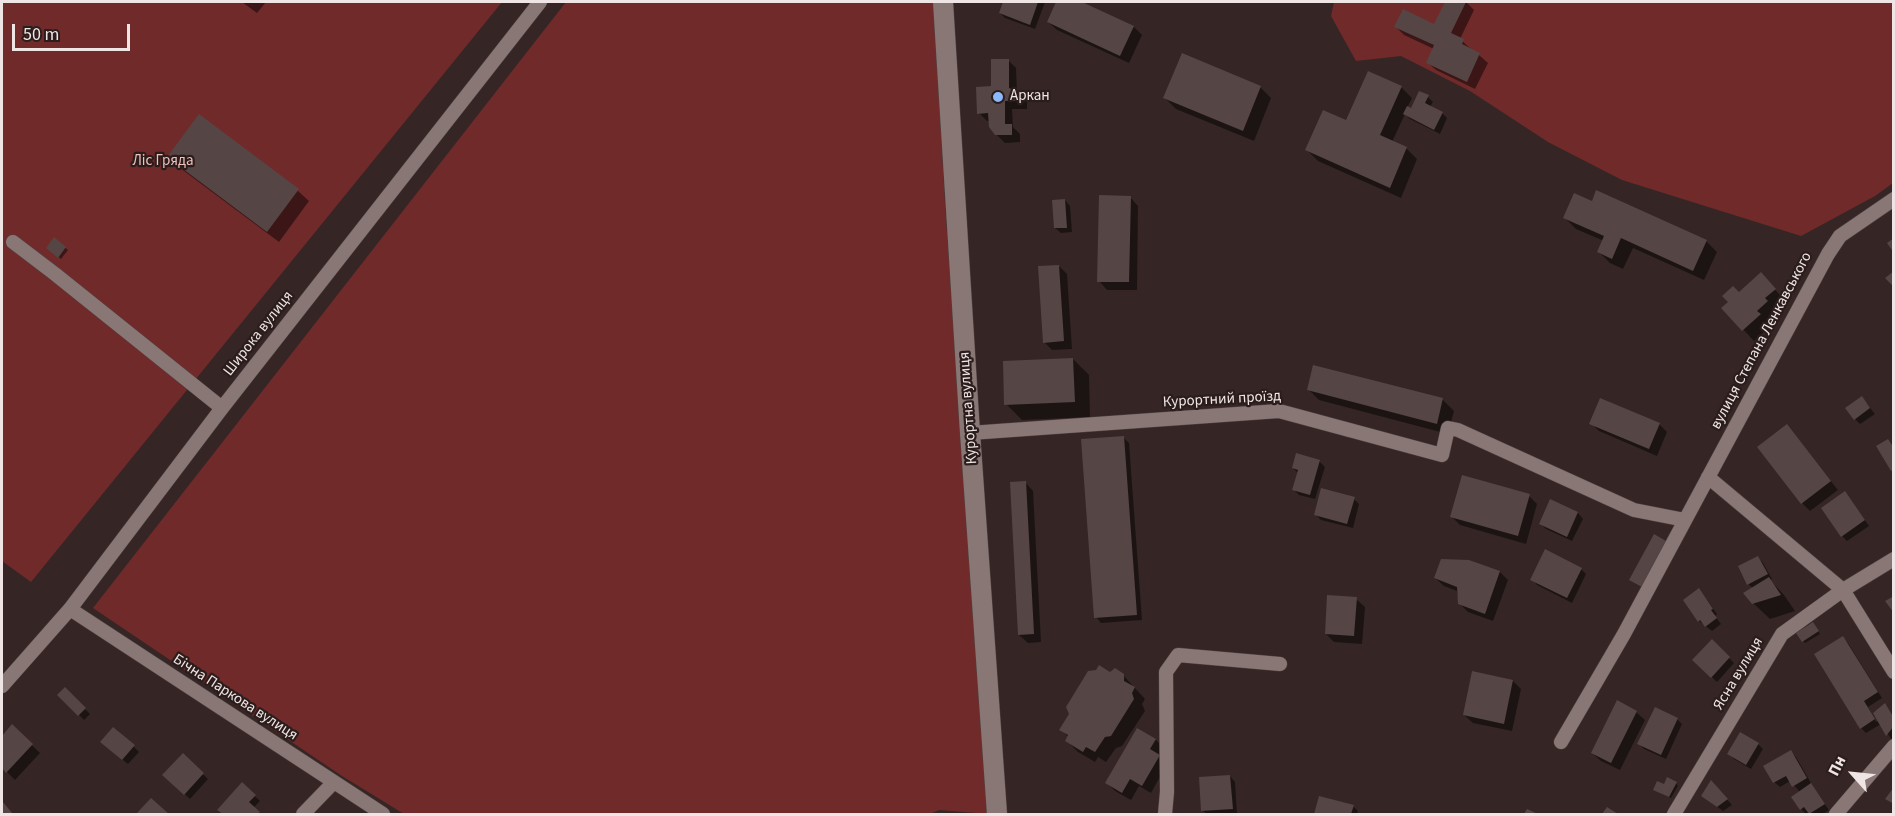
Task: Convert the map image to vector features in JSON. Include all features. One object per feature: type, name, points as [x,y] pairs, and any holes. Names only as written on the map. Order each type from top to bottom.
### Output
[{"type":"main road","name":"Курортна вулиця","points":[[943,2],[997,814]]},
{"type":"street","name":"Широка вулиця","points":[[2,686],[70,609],[222,408],[540,2]]},
{"type":"street","name":"вулиця Степана Ленкавського","points":[[1561,742],[1624,634],[1819,270],[1840,236],[1893,199]]},
{"type":"street","points":[[13,242],[222,408]]},
{"type":"street","name":"Курортний проїзд","points":[[970,432],[1280,411],[1442,455],[1448,428],[1458,430],[1634,510],[1685,520]]},
{"type":"street","points":[[1708,477],[1843,590],[1893,672]]},
{"type":"street","name":"Ясна вулиця","points":[[1674,814],[1782,634],[1843,590],[1893,559]]},
{"type":"street","name":"Бічна Паркова вулиця","points":[[70,609],[383,814]]},
{"type":"street","points":[[1165,814],[1167,792],[1166,672],[1178,655],[1280,664]]},
{"type":"street","points":[[1836,814],[1893,746]]},
{"type":"street","points":[[303,814],[334,782]]},
{"type":"green space","name":"Ліс Гряда","points":[[2,2],[502,2],[31,582],[2,561]]},
{"type":"green space","points":[[566,2],[934,2],[945,204],[989,814],[939,810],[930,814],[404,814],[342,776],[93,608]]},
{"type":"green space","points":[[1334,2],[1893,2],[1893,183],[1875,196],[1801,236],[1622,180],[1548,142],[1470,91],[1401,56],[1356,61],[1331,16]]},
{"type":"building","points":[[1003,2],[1038,2],[1030,25],[999,13]]},
{"type":"building","points":[[1056,2],[1082,2],[1134,26],[1120,56],[1047,22]]},
{"type":"building","points":[[1445,2],[1466,2],[1451,33],[1464,39],[1462,44],[1480,53],[1467,82],[1426,63],[1434,45],[1394,27],[1403,9],[1434,24]]},
{"type":"building","points":[[1182,53],[1261,86],[1243,131],[1163,98]]},
{"type":"building","name":"Аркан","points":[[991,59],[1009,59],[1009,88],[1019,92],[1019,101],[1005,101],[1005,124],[1012,124],[1012,135],[995,135],[989,127],[988,113],[977,114],[976,87],[991,86]]},
{"type":"building","points":[[1368,71],[1402,86],[1380,135],[1407,147],[1390,188],[1305,150],[1323,110],[1346,120]]},
{"type":"building","points":[[1419,91],[1429,95],[1425,103],[1443,112],[1434,130],[1403,114],[1407,106],[1411,108]]},
{"type":"building","points":[[199,114],[299,189],[267,232],[167,157]]},
{"type":"building","points":[[1596,190],[1707,240],[1693,271],[1621,238],[1612,259],[1597,252],[1604,236],[1563,218],[1574,193],[1592,201]]},
{"type":"building","points":[[1099,195],[1131,196],[1129,282],[1097,282]]},
{"type":"building","points":[[1065,199],[1067,228],[1054,228],[1052,200]]},
{"type":"building","points":[[54,237],[66,247],[58,258],[46,248]]},
{"type":"building","points":[[1894,238],[1894,253],[1887,243]]},
{"type":"building","points":[[1059,265],[1064,341],[1043,343],[1038,266]]},
{"type":"building","points":[[1894,271],[1894,287],[1885,278]]},
{"type":"building","points":[[1761,272],[1776,289],[1765,298],[1768,301],[1757,311],[1761,314],[1742,331],[1721,308],[1728,302],[1722,296],[1733,286],[1739,292]]},
{"type":"building","points":[[1073,358],[1075,402],[1004,405],[1003,361]]},
{"type":"building","points":[[1313,365],[1443,398],[1437,424],[1307,390]]},
{"type":"building","points":[[1862,396],[1870,408],[1854,420],[1845,408]]},
{"type":"building","points":[[1600,398],[1660,423],[1649,449],[1589,424]]},
{"type":"building","points":[[1787,424],[1831,481],[1801,504],[1757,447]]},
{"type":"building","points":[[1124,436],[1137,615],[1094,618],[1081,439]]},
{"type":"building","points":[[1888,439],[1894,448],[1894,470],[1891,471],[1876,446]]},
{"type":"building","points":[[1296,453],[1320,460],[1310,495],[1292,490],[1298,470],[1292,468]]},
{"type":"building","points":[[1462,475],[1530,494],[1518,536],[1450,517]]},
{"type":"building","points":[[1026,481],[1034,634],[1018,635],[1010,482]]},
{"type":"building","points":[[1321,488],[1355,497],[1347,524],[1314,515]]},
{"type":"building","points":[[1845,491],[1865,520],[1841,537],[1821,508]]},
{"type":"building","points":[[1550,499],[1578,512],[1567,537],[1539,524]]},
{"type":"building","points":[[1654,534],[1666,541],[1642,587],[1629,580]]},
{"type":"building","points":[[1545,549],[1582,568],[1567,598],[1530,580]]},
{"type":"building","points":[[1758,556],[1768,574],[1747,585],[1738,566]]},
{"type":"building","points":[[1441,559],[1469,560],[1500,571],[1485,614],[1458,604],[1457,587],[1434,578]]},
{"type":"building","points":[[1769,577],[1781,595],[1752,604],[1743,593]]},
{"type":"building","points":[[1699,588],[1717,618],[1705,627],[1700,620],[1698,622],[1683,600]]},
{"type":"building","points":[[1327,595],[1357,597],[1354,636],[1325,634]]},
{"type":"building","points":[[1894,596],[1894,613],[1885,601]]},
{"type":"building","points":[[1813,622],[1819,631],[1802,642],[1796,633]]},
{"type":"building","points":[[1843,636],[1878,692],[1864,701],[1875,719],[1860,729],[1814,654]]},
{"type":"building","points":[[1712,639],[1730,657],[1711,678],[1692,660]]},
{"type":"building","points":[[1099,665],[1110,672],[1115,668],[1124,674],[1124,681],[1135,687],[1132,693],[1134,699],[1111,736],[1105,737],[1095,752],[1086,747],[1083,752],[1065,741],[1068,735],[1059,730],[1069,714],[1066,707],[1088,671],[1096,670]]},
{"type":"building","points":[[1472,671],[1513,680],[1504,724],[1463,715]]},
{"type":"building","points":[[65,687],[86,708],[78,716],[57,695]]},
{"type":"building","points":[[1617,700],[1637,711],[1611,763],[1591,753]]},
{"type":"building","points":[[1885,703],[1894,718],[1894,726],[1886,736],[1873,713]]},
{"type":"building","points":[[1655,707],[1678,718],[1661,755],[1637,744]]},
{"type":"building","points":[[12,724],[33,744],[6,773],[2,768],[2,736]]},
{"type":"building","points":[[113,727],[135,745],[122,760],[100,742]]},
{"type":"building","points":[[1137,728],[1156,739],[1150,749],[1160,755],[1142,786],[1130,779],[1122,793],[1105,783]]},
{"type":"building","points":[[1740,732],[1759,743],[1746,765],[1727,754]]},
{"type":"building","points":[[1791,750],[1807,778],[1792,787],[1786,776],[1773,783],[1763,766]]},
{"type":"building","points":[[183,753],[204,773],[184,795],[162,775]]},
{"type":"building","points":[[1230,775],[1233,809],[1201,811],[1199,777]]},
{"type":"building","points":[[1667,777],[1677,782],[1669,797],[1653,790],[1657,781],[1664,784]]},
{"type":"building","points":[[1711,780],[1728,799],[1717,807],[1701,796]]},
{"type":"building","points":[[242,782],[256,795],[249,802],[260,812],[257,814],[223,814],[217,810]]},
{"type":"building","points":[[1811,783],[1825,804],[1809,814],[1804,807],[1800,810],[1791,797]]},
{"type":"building","points":[[1894,787],[1894,804],[1885,799]]},
{"type":"building","points":[[1319,796],[1354,805],[1351,814],[1314,814]]},
{"type":"building","points":[[151,798],[169,814],[136,814]]},
{"type":"building","points":[[2,801],[13,814],[2,814]]},
{"type":"building","points":[[1607,807],[1618,814],[1602,814]]},
{"type":"building","points":[[1527,809],[1538,814],[1524,814]]},
{"type":"place","name":"Аркан","points":[[998,97]]}]
